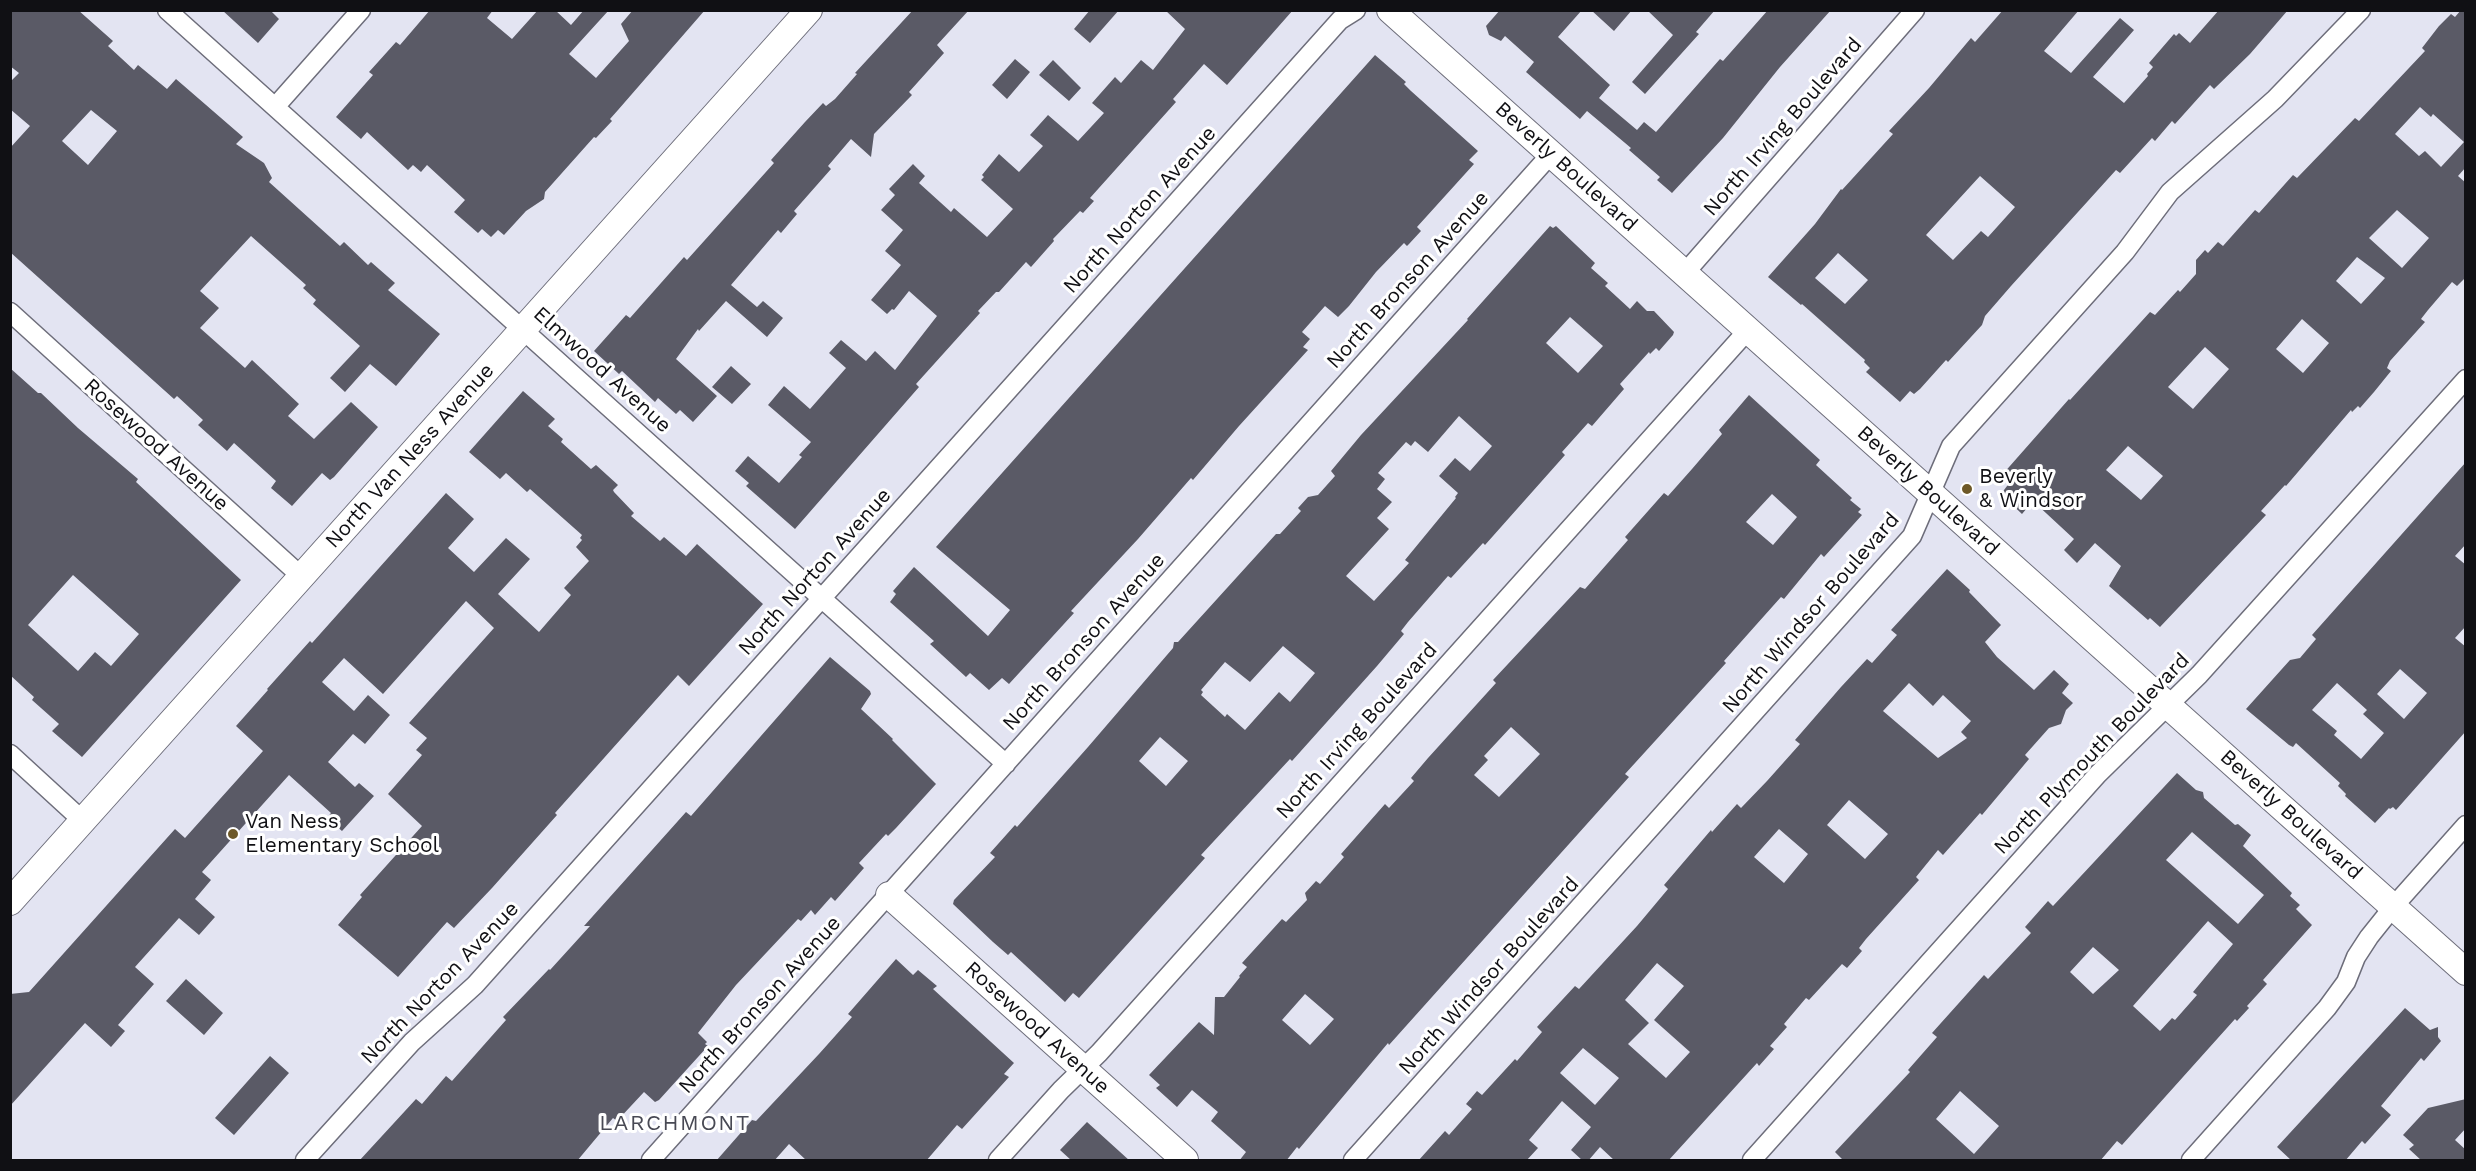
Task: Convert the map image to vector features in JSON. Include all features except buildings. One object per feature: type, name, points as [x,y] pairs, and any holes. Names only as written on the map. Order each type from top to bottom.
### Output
[{"type":"street","name":"Elmwood Avenue","points":[[167,10],[1006,764]]},
{"type":"street","points":[[275,107],[361,10]]},
{"type":"street","name":"North Van Ness Avenue","points":[[10,902],[809,10]]},
{"type":"street","name":"North Norton Avenue","points":[[305,1161],[412,1042],[475,986],[1340,20],[1356,10]]},
{"type":"street","name":"Beverly Boulevard","points":[[1390,10],[2466,972]]},
{"type":"street","name":"North Irving Boulevard","points":[[1684,274],[1915,10]]},
{"type":"street","name":"North Windsor Boulevard","points":[[1353,1161],[1912,536],[1951,446],[2125,252],[2170,192],[2275,99],[2361,10]]},
{"type":"street","name":"North Bronson Avenue","points":[[651,1161],[1551,154]]},
{"type":"street","name":"Rosewood Avenue","points":[[10,312],[302,577]]},
{"type":"street","name":"North Irving Boulevard","points":[[998,1161],[1748,330]]},
{"type":"street","name":"North Plymouth Boulevard","points":[[1752,1161],[2098,774],[2169,706],[2466,379]]},
{"type":"street","points":[[10,754],[84,821]]},
{"type":"street","points":[[2191,1161],[2327,1008],[2346,982],[2356,957],[2393,907],[2466,825]]},
{"type":"street","name":"Rosewood Avenue","points":[[889,895],[1185,1161]]},
{"type":"place","name":"Beverly & Windsor","points":[[1967,489]]},
{"type":"place","name":"Van Ness Elementary School","points":[[233,834]]},
{"type":"district","name":"LARCHMONT","points":[[675,1124]]}]
